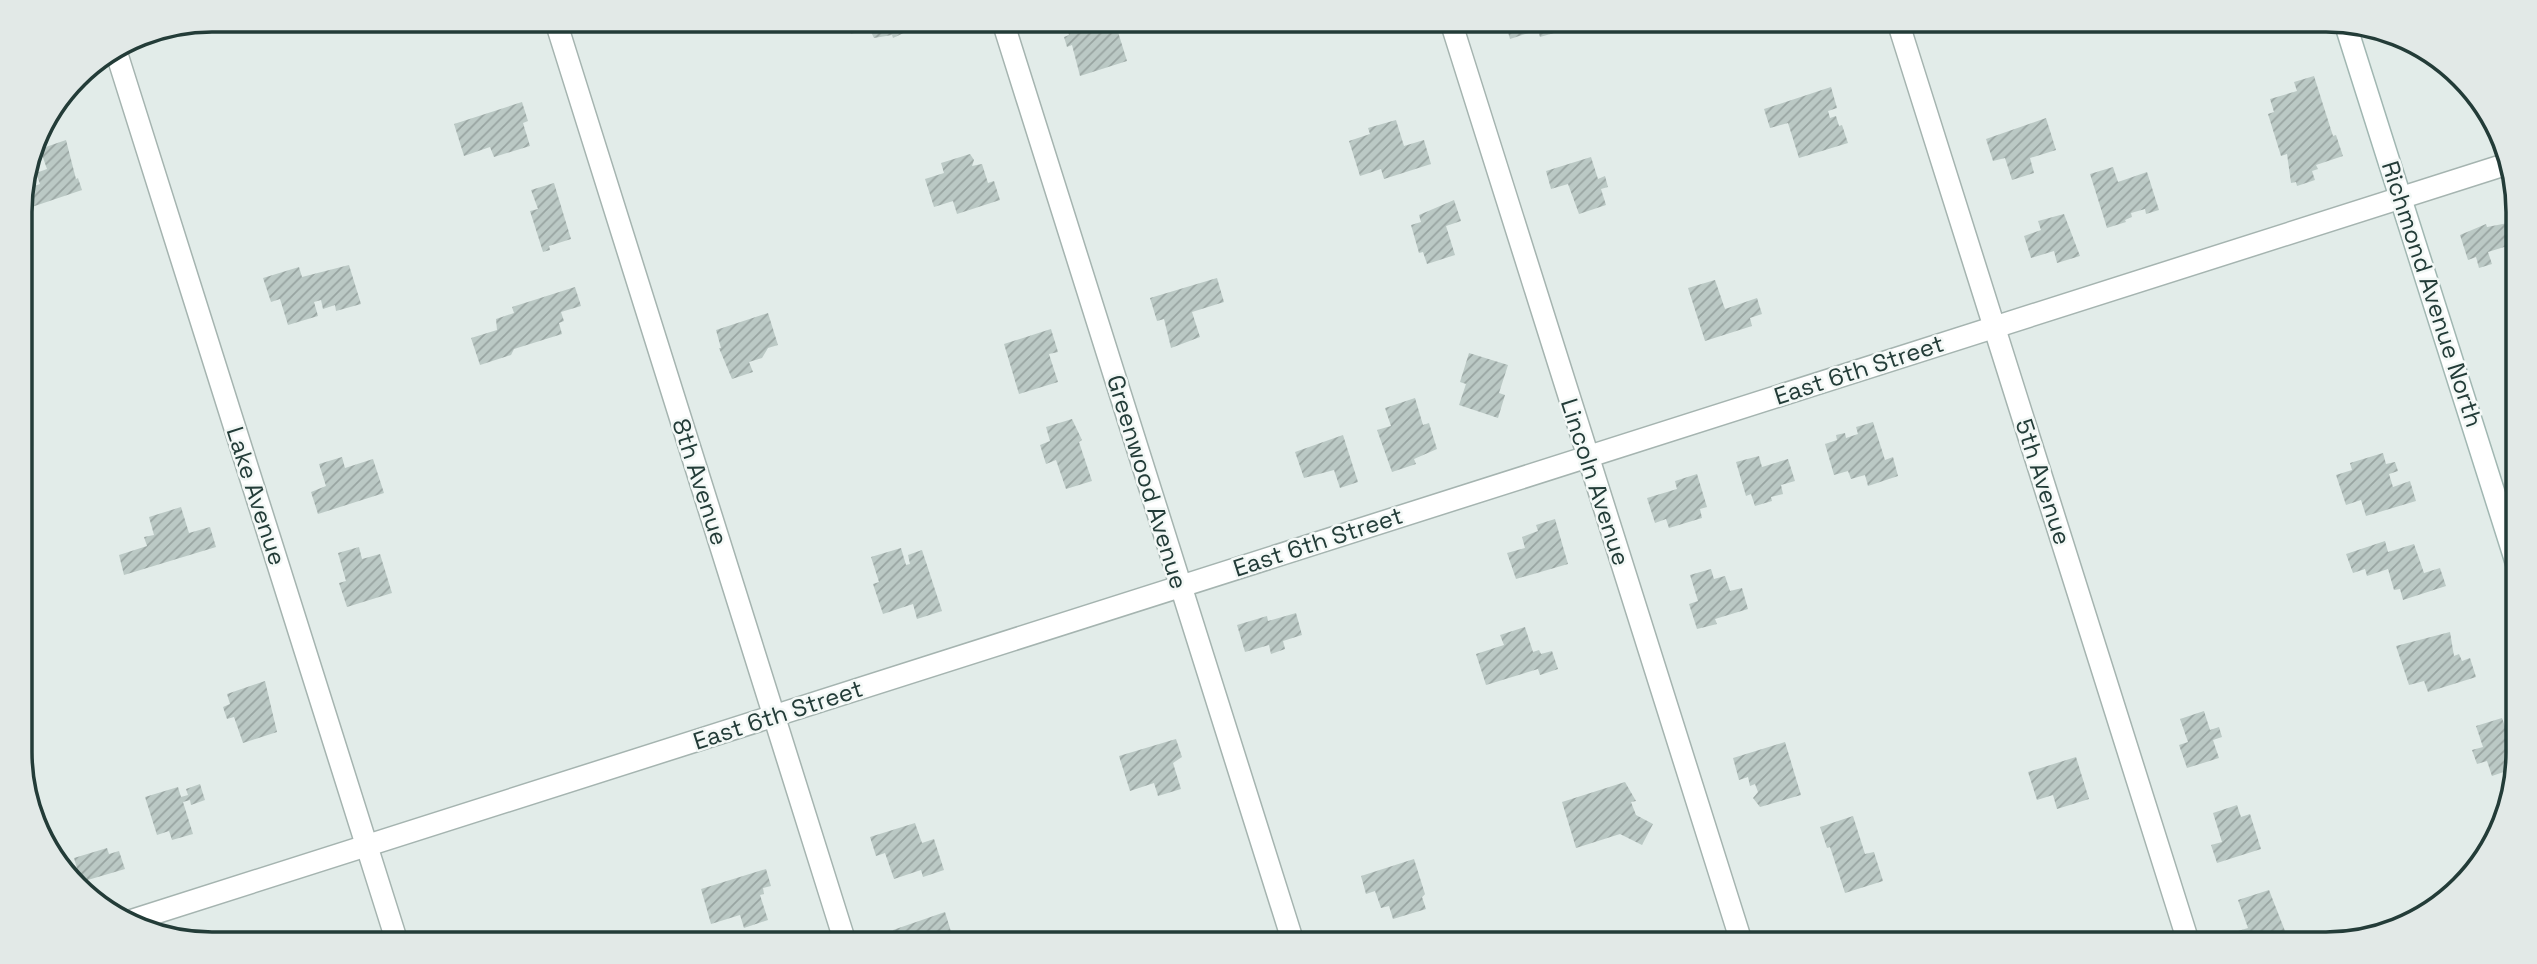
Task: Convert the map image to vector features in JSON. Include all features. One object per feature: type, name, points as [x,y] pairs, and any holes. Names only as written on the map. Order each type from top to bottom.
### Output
[{"type":"street","name":"8th Avenue","points":[[559,32],[842,932]]},
{"type":"street","name":"Greenwood Avenue","points":[[1006,32],[1179,587],[1290,932]]},
{"type":"street","name":"Lincoln Avenue","points":[[1454,32],[1738,932]]},
{"type":"street","name":"5th Avenue","points":[[1901,32],[2185,932]]},
{"type":"street","name":"Richmond Avenue North","points":[[2348,33],[2506,530]]},
{"type":"street","name":"Lake Avenue","points":[[118,58],[394,932]]},
{"type":"street","name":"East 6th Street","points":[[142,918],[2499,167]]},
{"type":"building","points":[[871,32],[906,32],[893,38],[892,35],[874,38]]},
{"type":"building","points":[[1068,32],[1118,32],[1127,61],[1080,76],[1072,45],[1067,47],[1064,37],[1069,35]]},
{"type":"building","points":[[1508,32],[1532,32],[1510,39]]},
{"type":"building","points":[[1539,32],[1554,32],[1554,33],[1540,37]]},
{"type":"building","points":[[2314,76],[2333,136],[2336,135],[2343,156],[2316,165],[2318,169],[2312,171],[2315,180],[2297,186],[2296,182],[2291,183],[2287,154],[2281,156],[2268,114],[2274,112],[2270,99],[2297,91],[2294,82]]},
{"type":"building","points":[[1831,87],[1837,108],[1828,111],[1830,118],[1836,116],[1848,143],[1799,158],[1788,123],[1770,128],[1764,109]]},
{"type":"building","points":[[522,102],[528,121],[523,123],[530,146],[494,157],[490,147],[464,156],[454,124]]},
{"type":"building","points":[[2046,118],[2056,150],[2030,158],[2034,173],[2012,180],[2005,158],[1993,161],[1986,139]]},
{"type":"building","points":[[1396,120],[1404,146],[1424,140],[1431,164],[1384,179],[1381,169],[1360,176],[1349,141],[1370,134],[1368,128]]},
{"type":"building","points":[[66,140],[76,179],[78,178],[82,190],[32,207],[33,186],[40,184],[36,173],[47,169],[42,154],[43,148]]},
{"type":"building","points":[[970,154],[974,160],[972,166],[982,164],[988,183],[994,181],[1000,200],[957,214],[953,201],[934,207],[925,179],[944,173],[941,163]]},
{"type":"building","points":[[1591,157],[1598,179],[1605,176],[1608,187],[1601,189],[1606,205],[1579,214],[1568,184],[1551,189],[1546,171]]},
{"type":"building","points":[[2113,167],[2118,182],[2147,172],[2159,210],[2146,214],[2145,209],[2131,213],[2132,217],[2125,220],[2126,222],[2107,228],[2090,174]]},
{"type":"building","points":[[554,183],[571,239],[549,246],[550,250],[543,252],[530,211],[538,209],[531,190]]},
{"type":"building","points":[[1454,200],[1461,221],[1446,226],[1455,255],[1427,264],[1423,252],[1419,253],[1411,225],[1421,222],[1419,215]]},
{"type":"building","points":[[2064,214],[2080,256],[2057,263],[2054,251],[2031,258],[2024,236],[2041,230],[2038,221]]},
{"type":"building","points":[[2506,223],[2506,246],[2488,252],[2492,264],[2479,268],[2476,257],[2468,260],[2460,235],[2486,224],[2487,227]]},
{"type":"building","points":[[349,265],[361,304],[336,311],[335,305],[323,309],[321,300],[314,302],[318,316],[288,325],[280,299],[271,302],[263,278],[299,267],[302,277]]},
{"type":"building","points":[[1217,278],[1224,302],[1192,312],[1200,337],[1171,348],[1164,319],[1157,321],[1150,298]]},
{"type":"building","points":[[1715,280],[1725,309],[1757,298],[1762,314],[1750,318],[1752,326],[1705,341],[1688,288]]},
{"type":"building","points":[[575,287],[581,306],[561,312],[564,321],[559,323],[562,334],[514,349],[511,355],[480,365],[471,338],[497,330],[496,319],[514,313],[512,307]]},
{"type":"building","points":[[768,313],[778,345],[768,348],[762,358],[749,362],[753,372],[732,379],[719,348],[716,330]]},
{"type":"building","points":[[1051,329],[1058,352],[1049,354],[1058,382],[1019,394],[1004,344]]},
{"type":"building","points":[[1469,353],[1508,365],[1499,393],[1505,395],[1498,418],[1459,405],[1466,384],[1460,382]]},
{"type":"building","points":[[1415,398],[1423,425],[1429,423],[1437,449],[1414,459],[1416,464],[1392,472],[1377,430],[1391,426],[1385,408]]},
{"type":"building","points":[[1072,419],[1082,440],[1079,442],[1092,481],[1066,489],[1056,460],[1046,464],[1040,445],[1050,441],[1046,427]]},
{"type":"building","points":[[1873,422],[1885,460],[1893,457],[1898,476],[1868,486],[1865,475],[1851,479],[1848,471],[1834,475],[1825,444],[1837,440],[1836,435],[1845,433],[1846,438],[1858,434],[1856,427]]},
{"type":"building","points":[[1343,435],[1358,482],[1340,488],[1334,470],[1304,478],[1295,452]]},
{"type":"building","points":[[2383,453],[2386,464],[2395,462],[2398,471],[2389,474],[2393,487],[2410,481],[2416,501],[2366,516],[2361,500],[2346,505],[2336,475],[2352,470],[2350,463]]},
{"type":"building","points":[[1759,456],[1762,467],[1788,459],[1795,481],[1781,485],[1783,494],[1771,497],[1772,501],[1755,506],[1751,494],[1746,496],[1736,462]]},
{"type":"building","points":[[342,457],[345,468],[373,459],[384,493],[318,514],[311,492],[326,486],[319,464]]},
{"type":"building","points":[[1697,474],[1707,507],[1700,509],[1702,518],[1669,528],[1666,519],[1655,523],[1647,498],[1677,489],[1675,481]]},
{"type":"building","points":[[181,507],[189,533],[210,527],[216,547],[124,575],[119,555],[147,546],[144,537],[154,535],[149,517]]},
{"type":"building","points":[[1555,519],[1568,564],[1516,579],[1507,553],[1525,548],[1522,537],[1538,531],[1536,525]]},
{"type":"building","points":[[2385,541],[2388,552],[2414,544],[2424,573],[2440,568],[2446,586],[2403,600],[2400,589],[2394,590],[2388,569],[2367,576],[2365,569],[2353,573],[2346,554]]},
{"type":"building","points":[[359,547],[362,559],[380,554],[392,593],[347,607],[339,583],[346,581],[338,553]]},
{"type":"building","points":[[901,548],[906,565],[910,564],[908,555],[922,550],[942,611],[917,619],[913,604],[883,614],[873,584],[879,582],[871,557]]},
{"type":"building","points":[[1711,569],[1714,579],[1725,576],[1730,591],[1742,588],[1748,609],[1715,619],[1717,624],[1697,629],[1689,604],[1698,601],[1690,575]]},
{"type":"building","points":[[1296,613],[1302,635],[1283,641],[1285,649],[1271,654],[1269,645],[1245,652],[1237,625],[1267,616],[1268,621]]},
{"type":"building","points":[[1525,627],[1533,652],[1539,650],[1541,654],[1552,651],[1558,669],[1540,675],[1538,669],[1486,685],[1476,654],[1504,645],[1500,635]]},
{"type":"building","points":[[2450,632],[2454,656],[2459,654],[2462,661],[2470,658],[2476,677],[2428,692],[2424,681],[2409,685],[2396,646]]},
{"type":"building","points":[[265,681],[277,732],[243,743],[234,717],[227,719],[223,707],[230,704],[227,694]]},
{"type":"building","points":[[2204,711],[2210,730],[2219,727],[2222,737],[2213,740],[2219,758],[2187,768],[2179,745],[2188,742],[2180,719]]},
{"type":"building","points":[[2502,718],[2506,730],[2504,772],[2492,776],[2487,761],[2477,764],[2472,750],[2483,747],[2476,726]]},
{"type":"building","points":[[1176,739],[1182,757],[1173,763],[1181,789],[1158,796],[1154,783],[1130,791],[1119,756]]},
{"type":"building","points":[[1785,742],[1801,795],[1760,807],[1753,798],[1758,792],[1755,784],[1750,786],[1748,777],[1739,780],[1733,758]]},
{"type":"building","points":[[2076,757],[2089,799],[2057,809],[2053,795],[2037,800],[2028,772]]},
{"type":"building","points":[[1625,782],[1636,801],[1631,802],[1636,815],[1653,824],[1642,845],[1620,834],[1576,848],[1562,802]]},
{"type":"building","points":[[200,784],[205,800],[191,805],[190,800],[183,802],[193,834],[172,840],[169,831],[157,835],[145,797],[178,787],[181,797],[188,795],[186,789]]},
{"type":"building","points":[[2237,805],[2241,817],[2250,814],[2261,849],[2217,863],[2211,845],[2222,842],[2213,813]]},
{"type":"building","points":[[1853,816],[1865,854],[1874,852],[1883,881],[1845,893],[1830,847],[1827,848],[1820,827]]},
{"type":"building","points":[[915,823],[922,843],[934,839],[944,870],[923,877],[921,870],[894,879],[885,853],[876,856],[870,837]]},
{"type":"building","points":[[107,848],[109,854],[119,851],[125,869],[86,881],[79,874],[74,858]]},
{"type":"building","points":[[1414,859],[1425,894],[1422,897],[1426,909],[1393,919],[1389,906],[1381,908],[1375,891],[1366,894],[1361,876]]},
{"type":"building","points":[[766,869],[771,886],[763,888],[764,894],[760,895],[768,920],[744,928],[740,915],[711,924],[701,889]]},
{"type":"building","points":[[2269,890],[2285,932],[2238,932],[2248,928],[2238,900]]},
{"type":"building","points":[[945,912],[951,932],[894,932]]}]
